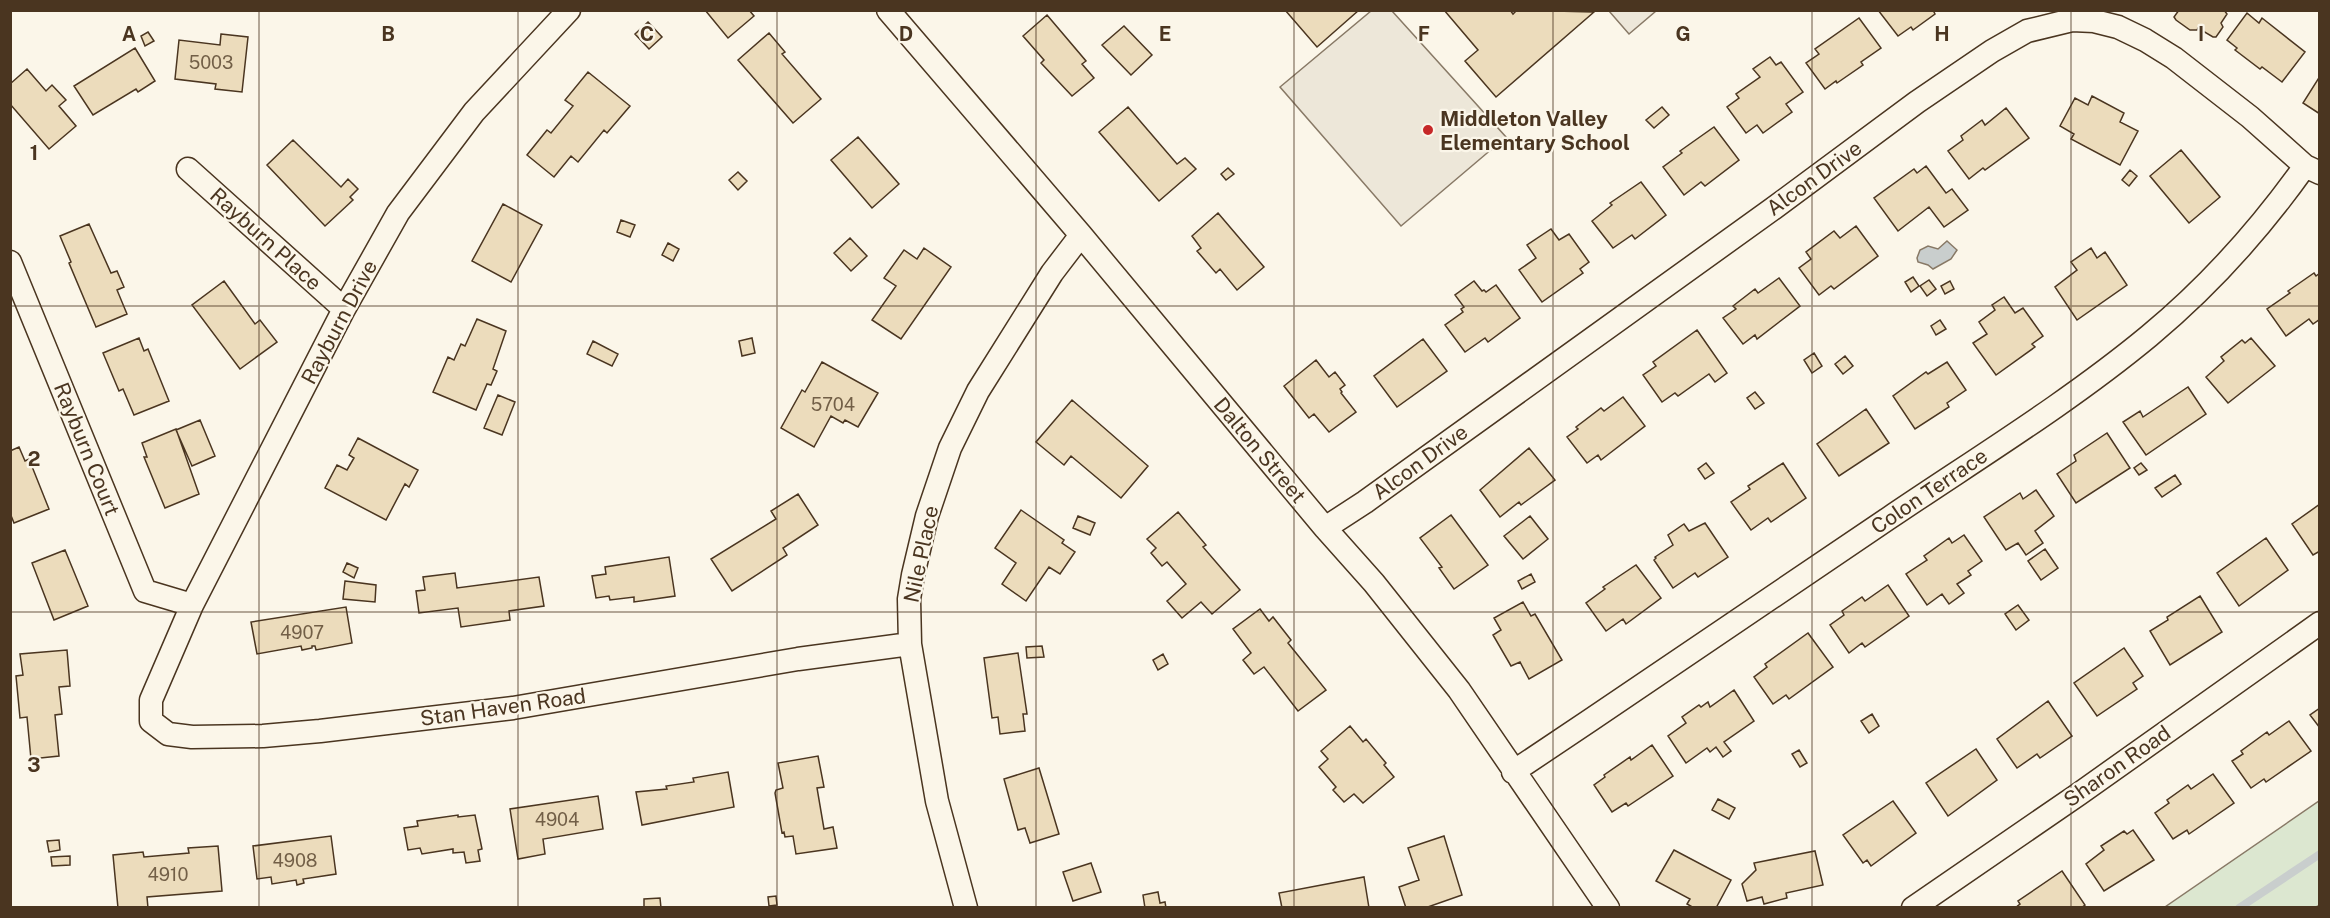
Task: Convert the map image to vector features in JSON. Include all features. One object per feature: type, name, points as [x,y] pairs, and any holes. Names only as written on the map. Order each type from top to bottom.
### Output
[{"type":"street","name":"Rayburn Drive","points":[[163,670],[192,605],[344,309],[398,213],[474,112],[569,10]]},
{"type":"street","name":"Dalton Street","points":[[888,10],[1081,235],[1324,528],[1374,583],[1458,690],[1608,908]]},
{"type":"street","name":"Alcon Drive","points":[[1324,528],[1365,502],[1774,208],[1917,102],[1992,51],[2027,31],[2072,20],[2094,21],[2118,27],[2145,40],[2174,58],[2250,117],[2312,170]]},
{"type":"street","name":"Rayburn Place","points":[[188,169],[344,309]]},
{"type":"street","name":"Colon Terrace","points":[[1513,772],[2038,417],[2148,336],[2180,308],[2312,170]]},
{"type":"street","name":"Nile Place","points":[[966,908],[937,801],[910,644],[909,599],[913,574],[927,516],[950,448],[978,391],[1004,346],[1052,273],[1081,235]]},
{"type":"street","name":"Rayburn Court","points":[[10,262],[145,591],[192,605]]},
{"type":"street","name":"Sharon Road","points":[[1913,908],[2108,774],[2319,622]]},
{"type":"street","name":"Stan Haven Road","points":[[163,670],[151,700],[151,721],[159,730],[168,734],[192,737],[263,736],[513,708],[798,659],[910,644]]},
{"type":"green space","points":[[2319,801],[2320,905],[2316,907],[2165,907]]},
{"type":"shaded area","points":[[1371,11],[1392,11],[1506,137],[1401,226],[1280,87]]},
{"type":"shaded area","points":[[1609,11],[1656,11],[1629,34]]},
{"type":"shaded area","points":[[1947,241],[1957,250],[1951,259],[1933,269],[1918,262],[1920,250],[1928,246],[1938,249]]},
{"type":"building","points":[[705,10],[749,10],[754,16],[728,38]]},
{"type":"building","points":[[1285,10],[1359,10],[1317,47]]},
{"type":"building","points":[[1444,10],[1510,10],[1513,14],[1517,10],[1594,12],[1496,97],[1465,61],[1478,50]]},
{"type":"building","points":[[1878,10],[1933,10],[1935,14],[1913,30],[1911,27],[1898,36]]},
{"type":"building","points":[[2179,10],[2224,10],[2227,14],[2221,23],[2223,27],[2216,37],[2213,37],[2198,28],[2190,30],[2176,20],[2174,17]]},
{"type":"building","points":[[2247,13],[2259,23],[2262,18],[2305,52],[2282,82],[2235,50],[2237,48],[2227,40]]},
{"type":"building","points":[[1047,15],[1086,61],[1082,64],[1094,78],[1072,96],[1041,63],[1044,60],[1023,36]]},
{"type":"building","points":[[1859,18],[1881,48],[1861,62],[1863,65],[1825,89],[1806,63],[1819,54],[1815,49]]},
{"type":"building","points":[[648,22],[662,37],[649,49],[635,34]]},
{"type":"building","points":[[1124,26],[1152,55],[1131,75],[1102,45]]},
{"type":"building","points":[[148,32],[154,41],[145,46],[141,36]]},
{"type":"building","points":[[769,33],[785,52],[782,54],[821,99],[793,123],[738,60]]},
{"type":"building","points":[[221,34],[248,37],[242,92],[215,89],[216,84],[175,79],[179,40],[220,45]]},
{"type":"building","points":[[135,48],[155,81],[138,92],[136,89],[93,115],[74,86]]},
{"type":"building","points":[[1770,57],[1776,65],[1781,62],[1803,92],[1786,104],[1792,112],[1763,133],[1757,125],[1746,133],[1727,107],[1739,98],[1736,94],[1760,77],[1753,69]]},
{"type":"building","points":[[27,69],[46,91],[52,85],[66,100],[59,106],[76,126],[49,149],[10,104],[10,84]]},
{"type":"building","points":[[588,72],[630,106],[607,133],[604,130],[578,162],[571,156],[554,177],[527,155],[547,130],[551,133],[573,106],[565,100]]},
{"type":"building","points":[[2320,76],[2320,114],[2303,103]]},
{"type":"building","points":[[2092,96],[2124,113],[2120,122],[2138,131],[2120,165],[2071,139],[2074,134],[2060,126],[2075,98],[2088,105]]},
{"type":"building","points":[[1128,107],[1177,164],[1185,158],[1196,169],[1159,201],[1099,132]]},
{"type":"building","points":[[1662,107],[1669,115],[1654,128],[1646,120]]},
{"type":"building","points":[[2006,108],[2029,138],[1969,179],[1948,151],[1963,140],[1961,136],[1982,120],[1985,125]]},
{"type":"building","points":[[1714,127],[1739,160],[1705,186],[1701,182],[1684,195],[1663,167],[1682,153],[1680,151]]},
{"type":"building","points":[[858,137],[899,184],[872,208],[831,160]]},
{"type":"building","points":[[293,140],[341,187],[348,179],[358,189],[350,197],[353,200],[325,226],[267,165]]},
{"type":"building","points":[[2181,150],[2220,197],[2189,223],[2150,176]]},
{"type":"building","points":[[1926,166],[1946,193],[1952,189],[1968,210],[1944,227],[1929,207],[1898,231],[1874,198],[1914,169],[1917,173]]},
{"type":"building","points":[[1228,168],[1234,174],[1226,180],[1221,174]]},
{"type":"building","points":[[2130,170],[2137,176],[2129,186],[2122,180]]},
{"type":"building","points":[[738,172],[747,181],[738,190],[729,180]]},
{"type":"building","points":[[1641,182],[1666,215],[1635,239],[1632,235],[1613,248],[1592,221],[1612,205],[1610,203]]},
{"type":"building","points":[[503,204],[542,225],[511,282],[472,261]]},
{"type":"building","points":[[1218,213],[1264,267],[1237,290],[1220,269],[1216,273],[1197,251],[1201,248],[1192,236]]},
{"type":"building","points":[[621,220],[635,225],[630,237],[617,232]]},
{"type":"building","points":[[89,224],[111,273],[117,271],[124,287],[117,290],[127,314],[96,327],[60,236]]},
{"type":"building","points":[[1856,226],[1878,256],[1834,289],[1831,286],[1819,295],[1799,268],[1811,259],[1806,252],[1834,231],[1840,238]]},
{"type":"building","points":[[1551,229],[1559,240],[1569,234],[1589,262],[1580,269],[1583,273],[1542,302],[1519,270],[1536,258],[1527,245]]},
{"type":"building","points":[[850,238],[867,256],[851,271],[834,253]]},
{"type":"building","points":[[668,243],[679,249],[673,261],[662,255]]},
{"type":"building","points":[[924,248],[951,267],[901,339],[872,320],[896,286],[884,278],[904,250],[917,259]]},
{"type":"building","points":[[2091,248],[2097,258],[2105,252],[2127,285],[2077,320],[2055,287],[2077,270],[2071,262]]},
{"type":"building","points":[[2314,273],[2316,276],[2320,273],[2320,319],[2313,324],[2309,319],[2286,336],[2267,309]]},
{"type":"building","points":[[1913,277],[1919,286],[1911,292],[1905,282]]},
{"type":"building","points":[[1779,278],[1800,306],[1757,339],[1755,335],[1743,344],[1723,318],[1736,309],[1733,306],[1755,289],[1758,293]]},
{"type":"building","points":[[1929,280],[1936,289],[1927,296],[1920,286]]},
{"type":"building","points":[[224,281],[255,324],[260,320],[277,342],[240,369],[192,305]]},
{"type":"building","points":[[1474,281],[1482,291],[1486,292],[1496,285],[1520,318],[1488,342],[1485,338],[1465,352],[1445,325],[1463,312],[1461,309],[1464,307],[1455,295]]},
{"type":"building","points":[[1950,281],[1954,289],[1945,294],[1941,286]]},
{"type":"building","points":[[2004,297],[2015,313],[2023,308],[2043,336],[2032,344],[2035,347],[1996,375],[1973,343],[1987,334],[1979,322],[1995,310],[1992,305]]},
{"type":"building","points":[[477,319],[506,331],[493,369],[497,371],[491,385],[487,384],[476,410],[433,392],[448,357],[454,360],[461,344],[465,346]]},
{"type":"building","points":[[1940,320],[1946,329],[1936,335],[1931,326]]},
{"type":"building","points":[[1697,330],[1727,373],[1715,382],[1709,374],[1678,396],[1675,393],[1662,402],[1643,375],[1656,366],[1653,362]]},
{"type":"building","points":[[139,338],[144,351],[148,349],[169,401],[134,415],[123,389],[119,391],[103,353]]},
{"type":"building","points":[[752,338],[755,353],[742,356],[739,341]]},
{"type":"building","points":[[2251,338],[2275,366],[2228,403],[2206,377],[2224,361],[2221,357],[2242,340],[2245,343]]},
{"type":"building","points":[[1423,339],[1447,371],[1397,407],[1374,376]]},
{"type":"building","points":[[593,341],[618,354],[612,366],[587,354]]},
{"type":"building","points":[[1814,353],[1822,366],[1812,373],[1804,360]]},
{"type":"building","points":[[1845,356],[1853,366],[1843,374],[1835,364]]},
{"type":"building","points":[[1316,360],[1329,377],[1335,372],[1345,385],[1340,389],[1341,393],[1356,412],[1329,432],[1314,414],[1309,418],[1284,386]]},
{"type":"building","points":[[822,362],[878,393],[858,427],[845,420],[843,423],[831,416],[814,447],[781,428],[802,390],[805,392]]},
{"type":"building","points":[[1947,362],[1966,390],[1947,403],[1949,407],[1915,429],[1893,396],[1926,372],[1928,374]]},
{"type":"building","points":[[2188,387],[2206,414],[2146,455],[2123,422],[2140,411],[2143,417]]},
{"type":"building","points":[[1755,392],[1764,403],[1755,409],[1747,398]]},
{"type":"building","points":[[498,395],[515,402],[502,435],[484,428]]},
{"type":"building","points":[[1623,397],[1645,426],[1601,460],[1598,455],[1587,463],[1567,437],[1601,408],[1604,411]]},
{"type":"building","points":[[1072,400],[1148,466],[1121,498],[1071,456],[1064,465],[1036,442]]},
{"type":"building","points":[[1866,409],[1889,443],[1839,476],[1817,444]]},
{"type":"building","points":[[200,420],[215,456],[192,466],[176,430]]},
{"type":"building","points":[[176,429],[199,494],[165,508],[144,457],[147,457],[142,443]]},
{"type":"building","points":[[2107,433],[2130,468],[2076,503],[2057,474],[2076,461],[2074,455]]},
{"type":"building","points":[[358,438],[418,470],[409,487],[405,484],[386,520],[325,488],[337,465],[347,470],[354,458],[349,455]]},
{"type":"building","points":[[19,447],[25,461],[29,459],[49,509],[14,523],[10,513],[10,451]]},
{"type":"building","points":[[1529,448],[1555,480],[1521,505],[1519,502],[1500,517],[1480,490]]},
{"type":"building","points":[[1706,463],[1714,473],[1705,479],[1698,469]]},
{"type":"building","points":[[1783,463],[1806,498],[1771,522],[1768,518],[1751,530],[1731,502],[1750,489],[1748,486]]},
{"type":"building","points":[[2141,463],[2147,470],[2139,475],[2134,468]]},
{"type":"building","points":[[2175,475],[2181,484],[2162,497],[2155,488]]},
{"type":"building","points":[[2036,490],[2054,516],[2035,531],[2043,543],[2026,555],[2018,543],[2006,550],[1984,517],[2020,493],[2023,499]]},
{"type":"building","points":[[798,494],[818,525],[783,548],[787,555],[732,591],[711,559],[776,519],[771,511]]},
{"type":"building","points":[[2320,504],[2320,551],[2313,555],[2292,524]]},
{"type":"building","points":[[1021,510],[1064,540],[1062,543],[1075,552],[1060,574],[1049,567],[1026,601],[1002,584],[1016,563],[995,548]]},
{"type":"building","points":[[1178,512],[1206,545],[1203,547],[1240,590],[1212,614],[1201,602],[1182,618],[1167,601],[1186,584],[1167,562],[1162,566],[1151,553],[1156,548],[1147,539]]},
{"type":"building","points":[[1451,515],[1488,565],[1454,589],[1439,568],[1442,567],[1420,538]]},
{"type":"building","points":[[1078,516],[1095,523],[1090,535],[1073,528]]},
{"type":"building","points":[[1530,516],[1548,539],[1523,559],[1504,536]]},
{"type":"building","points":[[1705,523],[1728,557],[1698,577],[1695,573],[1673,588],[1654,560],[1655,557],[1673,545],[1668,535],[1684,524],[1689,531]]},
{"type":"building","points":[[1964,535],[1982,561],[1968,571],[1971,575],[1957,584],[1964,593],[1949,604],[1942,594],[1927,605],[1906,574],[1927,560],[1924,556],[1949,538],[1952,543]]},
{"type":"building","points":[[2266,538],[2288,570],[2239,606],[2217,573]]},
{"type":"building","points":[[2045,549],[2058,568],[2041,580],[2028,561]]},
{"type":"building","points":[[65,550],[88,606],[54,620],[32,563]]},
{"type":"building","points":[[669,557],[675,596],[634,602],[634,597],[610,600],[609,596],[596,598],[592,576],[606,574],[605,567]]},
{"type":"building","points":[[347,563],[358,568],[354,578],[343,572]]},
{"type":"building","points":[[1636,565],[1661,598],[1626,624],[1623,619],[1606,631],[1586,603],[1605,589],[1603,587]]},
{"type":"building","points":[[455,573],[457,588],[539,577],[544,606],[509,611],[510,620],[461,627],[458,608],[419,613],[416,591],[425,590],[423,577]]},
{"type":"building","points":[[1531,574],[1535,582],[1522,589],[1518,581]]},
{"type":"building","points":[[345,581],[376,585],[375,602],[343,599]]},
{"type":"building","points":[[1888,585],[1909,616],[1865,647],[1862,643],[1849,653],[1830,625],[1844,615],[1842,611],[1862,597],[1865,601]]},
{"type":"building","points":[[2200,596],[2222,632],[2170,665],[2150,631]]},
{"type":"building","points":[[1523,602],[1531,616],[1535,614],[1562,660],[1529,679],[1520,662],[1511,666],[1493,635],[1501,630],[1494,618]]},
{"type":"building","points":[[2018,605],[2029,620],[2016,630],[2005,614]]},
{"type":"building","points":[[346,607],[352,643],[316,650],[315,646],[312,646],[312,648],[302,650],[301,646],[257,654],[251,622]]},
{"type":"building","points":[[1260,609],[1269,621],[1273,617],[1291,640],[1288,643],[1326,690],[1298,711],[1264,667],[1254,674],[1243,660],[1251,653],[1233,629]]},
{"type":"building","points":[[1808,633],[1833,667],[1789,699],[1786,695],[1773,704],[1754,677],[1767,667],[1765,664]]},
{"type":"building","points":[[1042,646],[1044,657],[1027,658],[1026,647]]},
{"type":"building","points":[[2124,648],[2143,676],[2133,683],[2137,689],[2097,716],[2074,683]]},
{"type":"building","points":[[67,650],[70,686],[59,687],[62,714],[55,715],[59,756],[31,759],[27,717],[20,718],[16,676],[23,675],[20,654]]},
{"type":"building","points":[[1018,653],[1027,714],[1023,714],[1025,731],[1000,734],[998,717],[992,718],[984,658]]},
{"type":"building","points":[[1163,654],[1168,664],[1158,670],[1153,660]]},
{"type":"building","points":[[1734,690],[1754,721],[1724,742],[1731,751],[1723,757],[1716,747],[1710,752],[1707,748],[1686,763],[1668,736],[1686,723],[1682,717],[1699,705],[1701,707],[1708,702],[1710,707]]},
{"type":"building","points":[[2048,701],[2072,736],[2040,758],[2037,754],[2017,768],[1997,739]]},
{"type":"building","points":[[2320,708],[2320,728],[2310,715]]},
{"type":"building","points":[[1872,714],[1879,726],[1869,733],[1861,721]]},
{"type":"building","points":[[2289,721],[2311,751],[2266,782],[2264,779],[2251,788],[2232,761],[2243,754],[2241,751],[2267,732],[2269,735]]},
{"type":"building","points":[[1350,726],[1363,742],[1366,739],[1386,763],[1384,765],[1394,777],[1363,803],[1354,794],[1344,802],[1333,790],[1336,787],[1319,767],[1328,759],[1321,751]]},
{"type":"building","points":[[1652,745],[1673,776],[1628,806],[1626,803],[1612,812],[1594,785],[1630,757],[1631,760]]},
{"type":"building","points":[[1976,749],[1997,780],[1948,816],[1926,783]]},
{"type":"building","points":[[1799,750],[1807,763],[1800,767],[1792,754]]},
{"type":"building","points":[[818,756],[824,787],[817,788],[824,829],[833,827],[837,848],[796,854],[793,836],[785,837],[784,832],[782,833],[775,793],[776,790],[783,788],[778,763]]},
{"type":"building","points":[[1039,768],[1059,834],[1030,843],[1025,828],[1018,830],[1004,779]]},
{"type":"building","points":[[728,772],[734,807],[642,825],[636,792],[667,789],[666,786],[694,782],[693,778]]},
{"type":"building","points":[[2213,774],[2234,803],[2189,834],[2187,830],[2173,839],[2155,813],[2169,803],[2167,800],[2188,785],[2191,789]]},
{"type":"building","points":[[598,796],[603,829],[543,839],[545,854],[518,859],[510,809]]},
{"type":"building","points":[[1718,799],[1735,808],[1729,819],[1712,810]]},
{"type":"building","points":[[1893,801],[1916,833],[1871,866],[1867,860],[1863,863],[1843,835]]},
{"type":"building","points":[[458,815],[458,817],[475,815],[482,849],[478,850],[480,861],[466,863],[464,852],[453,853],[453,849],[422,854],[420,848],[408,850],[404,828],[418,826],[417,821]]},
{"type":"building","points":[[2133,830],[2154,860],[2104,891],[2086,864],[2104,850],[2101,846],[2124,831],[2127,834]]},
{"type":"building","points":[[331,836],[336,874],[303,879],[304,883],[297,885],[296,880],[272,884],[271,877],[257,879],[253,846]]},
{"type":"building","points":[[1444,836],[1462,895],[1425,908],[1406,908],[1399,887],[1419,880],[1408,848]]},
{"type":"building","points":[[59,840],[60,850],[49,852],[47,841]]},
{"type":"building","points":[[218,846],[222,891],[147,897],[148,908],[118,908],[113,855],[143,852],[144,857],[189,853],[188,848]]},
{"type":"building","points":[[1674,850],[1731,880],[1716,908],[1694,908],[1687,904],[1690,899],[1656,881]]},
{"type":"building","points":[[1815,851],[1823,885],[1786,893],[1787,898],[1764,904],[1762,897],[1747,901],[1742,884],[1756,870],[1754,863]]},
{"type":"building","points":[[70,856],[70,865],[52,866],[51,857]]},
{"type":"building","points":[[1091,863],[1101,892],[1073,901],[1063,872]]},
{"type":"building","points":[[2062,871],[2085,905],[2081,908],[2015,908],[2020,904],[2018,901]]},
{"type":"building","points":[[1364,877],[1369,908],[1282,908],[1279,893]]},
{"type":"building","points":[[1158,892],[1160,903],[1165,902],[1166,908],[1145,908],[1143,895]]},
{"type":"building","points":[[776,896],[777,905],[769,906],[768,897]]},
{"type":"building","points":[[660,898],[661,908],[644,908],[644,899]]},
{"type":"waterway","points":[[2239,908],[2320,854]]},
{"type":"place","name":"Middleton Valley Elementary School","points":[[1428,130]]}]
